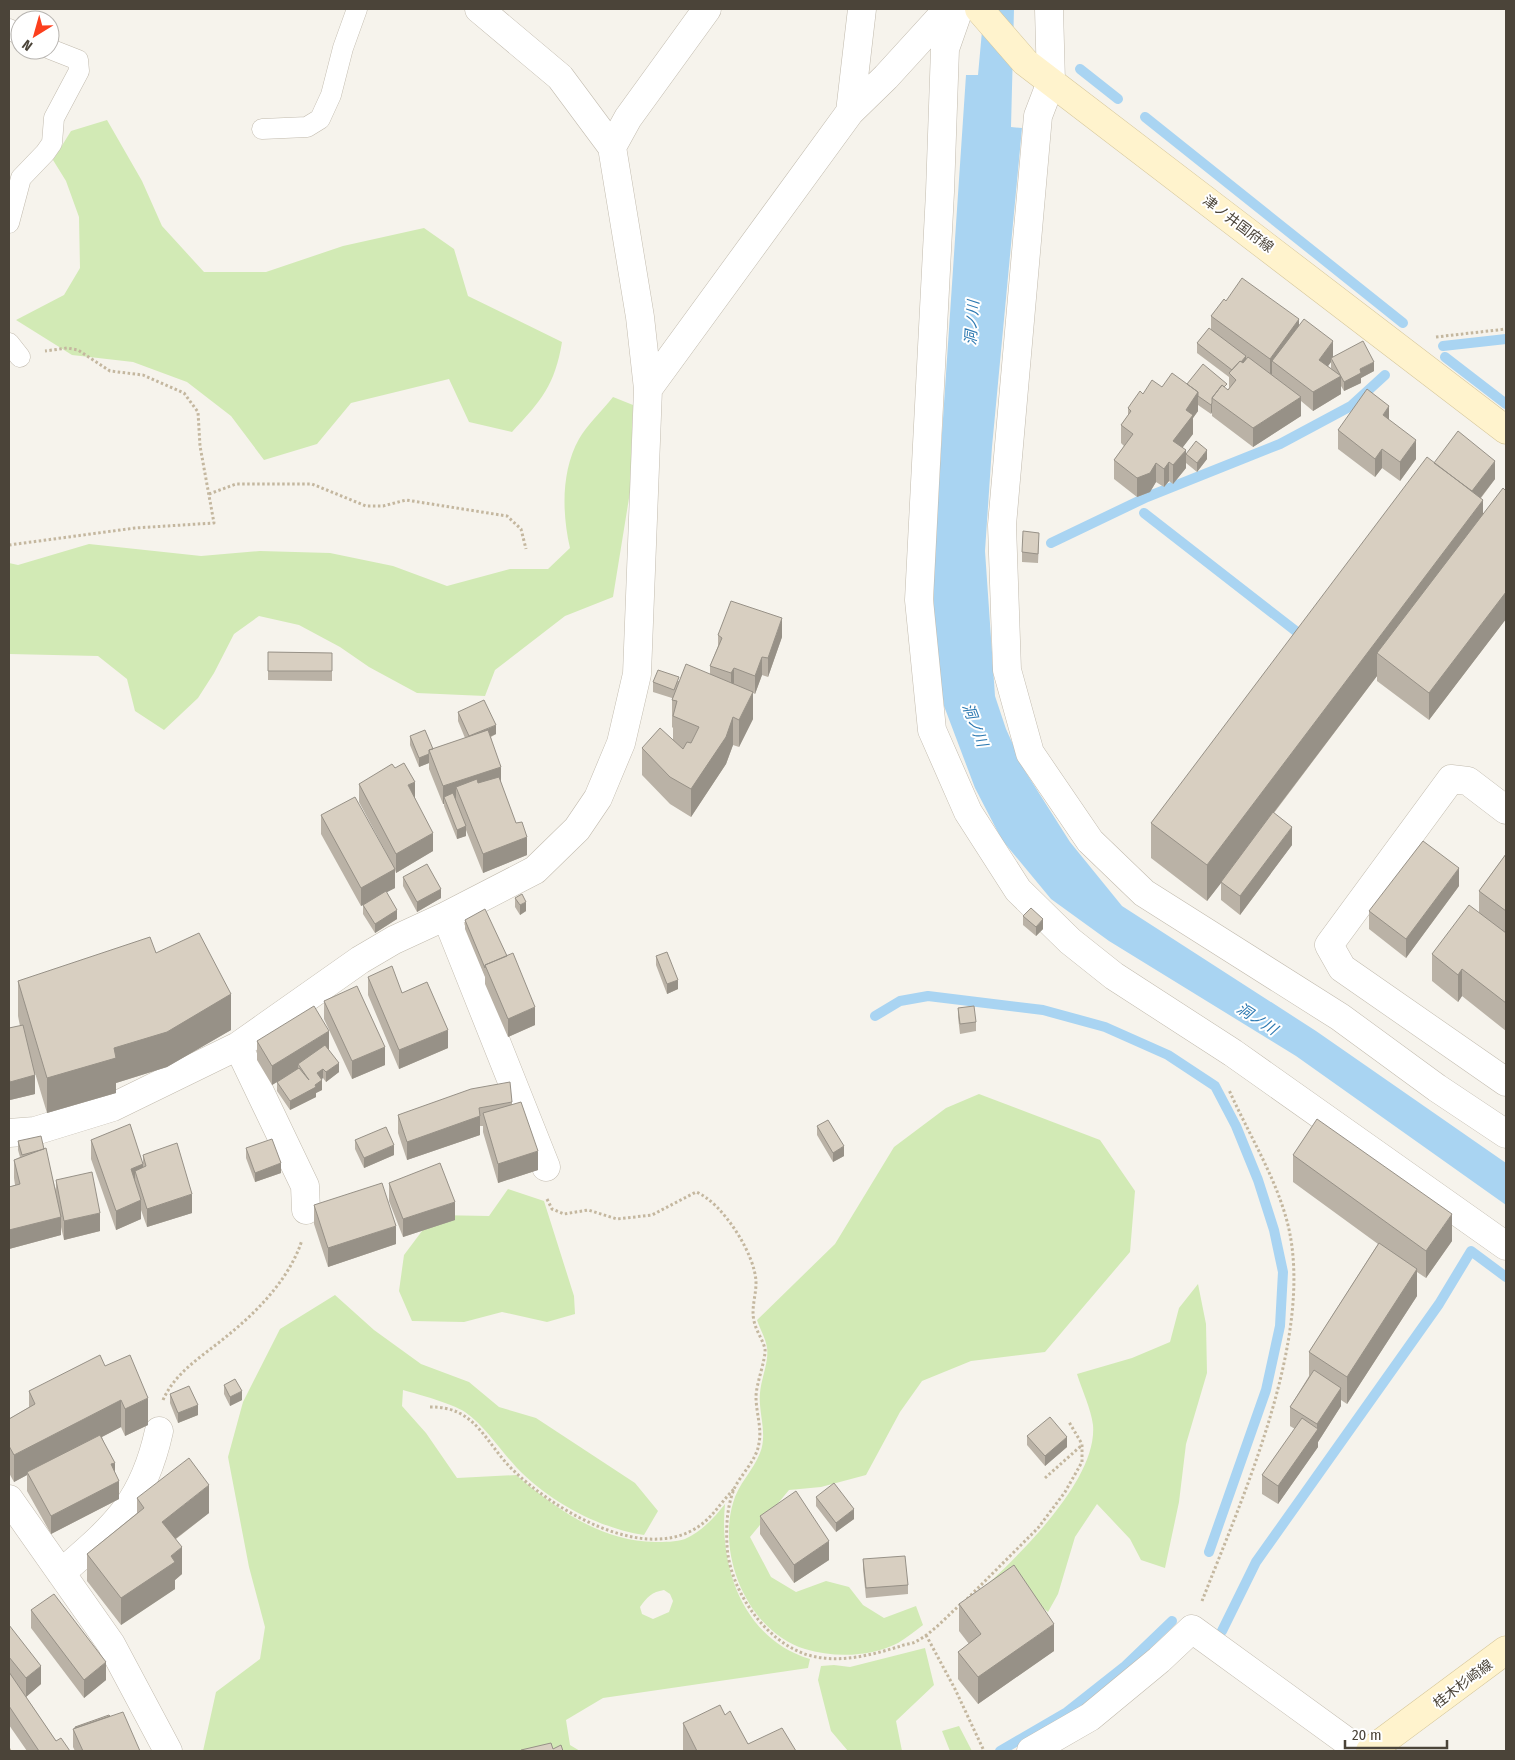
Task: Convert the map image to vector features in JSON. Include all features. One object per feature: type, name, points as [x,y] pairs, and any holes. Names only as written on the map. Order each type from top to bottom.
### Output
[{"type":"main road","name":"津ノ井国府線","points":[[979,9],[1025,62],[1506,430]]},
{"type":"main road","name":"桂木杉崎線","points":[[1370,1751],[1506,1650]]},
{"type":"street","points":[[9,1133],[35,1132],[113,1107],[238,1046],[360,960],[394,940],[446,916],[535,870],[577,829],[598,798],[621,742],[637,674],[648,389],[640,317],[612,147],[560,77],[479,9]]},
{"type":"street","points":[[612,147],[628,118],[707,9]]},
{"type":"street","points":[[850,112],[862,9]]},
{"type":"street","points":[[648,389],[850,112],[886,77],[948,9]]},
{"type":"street","points":[[959,9],[945,49],[940,192],[919,600],[932,730],[968,812],[1018,890],[1070,942],[1114,976],[1232,1053],[1506,1246]]},
{"type":"street","points":[[1049,9],[1051,82],[1038,116],[1002,525],[1007,670],[1030,753],[1090,841],[1144,893],[1340,1017],[1436,1088],[1506,1134]]},
{"type":"street","points":[[1506,810],[1468,781],[1451,780],[1329,945],[1342,968],[1506,1082]]},
{"type":"street","points":[[446,916],[546,1167]]},
{"type":"street","points":[[238,1046],[305,1186],[306,1210]]},
{"type":"street","points":[[61,1574],[103,1537],[121,1517],[135,1497],[152,1463],[159,1431]]},
{"type":"street","points":[[9,1499],[111,1644],[168,1751]]},
{"type":"street","points":[[1031,1751],[1090,1716],[1158,1660],[1192,1629],[1360,1751]]},
{"type":"lane","points":[[262,129],[307,127],[320,119],[332,96],[343,48],[358,9]]},
{"type":"lane","points":[[9,223],[21,178],[52,143],[54,118],[80,71],[78,60],[60,53]]},
{"type":"path","points":[[1416,360],[1436,337],[1506,329]]},
{"type":"path","points":[[9,545],[135,528],[214,523],[200,446],[198,412],[184,393],[143,375],[110,371],[78,350],[66,348],[14,350]]},
{"type":"path","points":[[209,494],[236,484],[312,484],[366,506],[383,506],[406,500],[508,516],[521,529],[526,549]]},
{"type":"path","points":[[1192,1629],[1270,1414],[1291,1329],[1295,1280],[1288,1226],[1272,1179],[1229,1090],[1226,1072],[1232,1053]]},
{"type":"path","points":[[430,1407],[443,1407],[460,1412],[478,1427],[514,1471],[551,1500],[579,1517],[609,1531],[646,1539],[675,1538],[692,1531],[714,1515],[736,1486],[759,1443],[756,1397],[765,1350],[753,1320],[753,1301],[756,1284],[754,1270],[747,1252],[728,1220],[706,1196],[696,1192],[652,1215],[617,1218],[588,1210],[564,1214],[552,1209],[544,1192],[546,1167]]},
{"type":"path","points":[[159,1431],[163,1400],[172,1383],[184,1370],[256,1310],[284,1278],[301,1244],[307,1222],[306,1210]]},
{"type":"path","points":[[736,1486],[727,1512],[726,1547],[736,1586],[751,1611],[784,1643],[808,1654],[836,1659],[881,1652],[914,1643],[926,1635],[965,1600],[1038,1528],[1065,1492],[1082,1462],[1082,1444],[1069,1422]]},
{"type":"path","points":[[1045,1478],[1082,1444]]},
{"type":"path","points":[[926,1635],[955,1689],[984,1751]]},
{"type":"green space","points":[[107,120],[142,181],[162,226],[204,272],[266,272],[343,246],[424,228],[454,249],[468,296],[562,342],[555,370],[545,392],[512,432],[469,422],[449,379],[351,403],[317,444],[264,460],[231,416],[187,382],[133,362],[72,355],[16,320],[64,295],[80,268],[79,217],[66,181],[53,160],[71,131]]},
{"type":"green space","points":[[613,397],[633,405],[630,492],[613,597],[565,616],[495,670],[485,696],[417,693],[299,625],[259,616],[234,634],[214,673],[198,698],[164,730],[135,711],[127,679],[98,656],[9,654],[9,563],[18,565],[89,544],[201,556],[260,551],[330,553],[393,566],[447,586],[510,569],[548,569],[570,548],[567,535],[565,493],[566,479],[573,451],[586,428]]},
{"type":"green space","points":[[979,1094],[1100,1140],[1135,1191],[1130,1252],[1045,1352],[971,1361],[922,1381],[900,1412],[866,1475],[821,1487],[789,1490],[750,1537],[771,1577],[796,1592],[826,1581],[849,1587],[863,1605],[884,1618],[916,1606],[923,1625],[898,1643],[876,1651],[840,1655],[805,1649],[785,1640],[768,1627],[753,1610],[742,1590],[734,1568],[730,1546],[729,1524],[735,1496],[757,1460],[763,1438],[760,1393],[766,1365],[767,1348],[757,1320],[835,1244],[894,1147],[946,1108]]},
{"type":"green space","points":[[508,1189],[544,1201],[574,1296],[575,1314],[547,1322],[502,1312],[464,1322],[412,1321],[399,1291],[404,1255],[434,1215],[489,1216]]},
{"type":"green space","points":[[1198,1284],[1206,1324],[1207,1373],[1186,1444],[1179,1502],[1165,1568],[1141,1560],[1130,1539],[1097,1504],[1075,1537],[1058,1594],[1048,1612],[1024,1592],[969,1602],[1006,1567],[1048,1521],[1067,1497],[1081,1472],[1091,1448],[1093,1425],[1077,1374],[1132,1358],[1170,1342],[1179,1308]]},
{"type":"green space","points":[[335,1295],[374,1330],[421,1364],[469,1382],[499,1407],[536,1418],[635,1483],[658,1511],[644,1535],[627,1532],[592,1520],[544,1492],[517,1468],[486,1431],[465,1412],[444,1402],[403,1390],[402,1406],[426,1433],[457,1478],[516,1475],[547,1500],[580,1521],[616,1536],[655,1542],[685,1539],[707,1524],[725,1504],[726,1552],[740,1598],[752,1618],[768,1635],[787,1649],[810,1659],[808,1668],[603,1698],[566,1720],[570,1745],[580,1751],[203,1751],[216,1692],[260,1659],[265,1627],[249,1567],[228,1457],[243,1402],[280,1329]],"holes":[[[664,1590],[670,1594],[673,1601],[669,1612],[653,1619],[642,1614],[640,1607],[650,1595]]]},
{"type":"green space","points":[[925,1648],[934,1685],[896,1721],[902,1751],[848,1751],[831,1731],[818,1680],[821,1666],[850,1667]]},
{"type":"green space","points":[[959,1726],[972,1751],[950,1751],[942,1731]]},
{"type":"water","name":"洞ノ川","points":[[984,9],[1014,9],[1011,127],[1022,128],[992,447],[985,551],[995,696],[1006,729],[1025,771],[1070,842],[1122,906],[1316,1031],[1506,1163],[1506,1205],[1296,1056],[1109,941],[1051,899],[1002,840],[975,788],[944,706],[934,630],[933,568],[966,75],[978,75]]},
{"type":"building","points":[[1242,278],[1299,319],[1270,359],[1211,316],[1224,299],[1226,301]]},
{"type":"building","points":[[1304,319],[1333,341],[1319,360],[1341,376],[1313,392],[1272,361]]},
{"type":"building","points":[[1209,328],[1246,356],[1232,370],[1197,343]]},
{"type":"building","points":[[1363,341],[1374,362],[1360,369],[1361,373],[1344,382],[1331,358]]},
{"type":"building","points":[[1248,357],[1301,397],[1253,428],[1212,398],[1222,385],[1228,390],[1236,380],[1229,373],[1240,361],[1243,363]]},
{"type":"building","points":[[1203,364],[1227,384],[1224,387],[1222,385],[1212,398],[1211,405],[1198,396],[1198,392],[1187,384]]},
{"type":"building","points":[[1172,373],[1198,392],[1186,410],[1193,415],[1173,441],[1186,450],[1173,465],[1169,462],[1164,469],[1156,463],[1150,473],[1137,478],[1114,460],[1133,434],[1121,425],[1131,411],[1128,408],[1140,391],[1143,394],[1152,380],[1162,387]]},
{"type":"building","points":[[1367,389],[1389,406],[1383,415],[1416,440],[1400,462],[1382,449],[1375,459],[1338,430]]},
{"type":"building","points":[[1458,431],[1495,461],[1472,491],[1434,463]]},
{"type":"building","points":[[1196,441],[1207,450],[1197,463],[1186,454]]},
{"type":"building","points":[[1427,457],[1483,500],[1207,865],[1151,823]]},
{"type":"building","points":[[1503,488],[1506,491],[1506,592],[1429,693],[1377,653]]},
{"type":"building","points":[[1023,531],[1039,533],[1038,554],[1022,552]]},
{"type":"building","points":[[731,601],[782,618],[768,658],[762,657],[755,676],[734,668],[731,673],[710,666],[722,638],[718,635]]},
{"type":"building","points":[[268,652],[332,653],[332,671],[268,671]]},
{"type":"building","points":[[686,664],[753,692],[739,720],[733,717],[726,737],[691,789],[670,777],[642,748],[660,728],[683,749],[687,742],[691,743],[699,727],[673,716],[677,701],[672,700]]},
{"type":"building","points":[[658,670],[679,677],[674,690],[653,682]]},
{"type":"building","points":[[484,700],[496,725],[469,736],[458,712]]},
{"type":"building","points":[[425,730],[433,749],[429,750],[429,754],[419,758],[410,736]]},
{"type":"building","points":[[488,730],[501,767],[443,786],[429,750]]},
{"type":"building","points":[[404,763],[415,782],[408,785],[433,833],[396,854],[359,784],[392,764],[395,768]]},
{"type":"building","points":[[499,777],[516,823],[522,822],[527,837],[483,854],[456,787],[477,779],[478,783]]},
{"type":"building","points":[[453,793],[466,826],[457,830],[444,797]]},
{"type":"building","points":[[355,797],[395,869],[361,888],[321,815]]},
{"type":"building","points":[[1273,812],[1292,827],[1240,896],[1221,882]]},
{"type":"building","points":[[1423,841],[1459,868],[1406,939],[1369,911]]},
{"type":"building","points":[[1506,854],[1506,911],[1479,891]]},
{"type":"building","points":[[427,864],[441,889],[417,902],[403,877]]},
{"type":"building","points":[[386,891],[397,910],[375,924],[363,905]]},
{"type":"building","points":[[522,894],[526,902],[520,905],[515,898]]},
{"type":"building","points":[[1469,905],[1506,933],[1506,1003],[1462,969],[1458,975],[1432,954]]},
{"type":"building","points":[[1031,908],[1043,919],[1036,927],[1023,916]]},
{"type":"building","points":[[485,909],[507,956],[485,965],[485,968],[465,920]]},
{"type":"building","points":[[199,933],[231,994],[167,1032],[114,1048],[116,1058],[47,1078],[18,981],[150,937],[156,953]]},
{"type":"building","points":[[667,952],[678,980],[667,984],[656,956]]},
{"type":"building","points":[[513,953],[535,1007],[508,1019],[485,965]]},
{"type":"building","points":[[392,966],[402,993],[427,982],[448,1030],[399,1050],[368,977]]},
{"type":"building","points":[[357,986],[385,1047],[352,1061],[324,1001]]},
{"type":"building","points":[[314,1006],[329,1031],[272,1066],[257,1041]]},
{"type":"building","points":[[974,1006],[976,1022],[960,1024],[958,1008]]},
{"type":"building","points":[[23,1025],[35,1075],[10,1082],[9,1028]]},
{"type":"building","points":[[325,1045],[339,1063],[326,1072],[323,1069],[317,1073],[322,1080],[315,1085],[316,1087],[290,1101],[277,1082],[299,1068],[309,1080],[298,1064]]},
{"type":"building","points":[[510,1082],[512,1102],[479,1108],[480,1116],[407,1142],[398,1115],[471,1089]]},
{"type":"building","points":[[521,1102],[538,1151],[498,1164],[483,1113]]},
{"type":"building","points":[[1317,1119],[1452,1214],[1426,1251],[1293,1155]]},
{"type":"building","points":[[828,1120],[844,1146],[833,1153],[817,1126]]},
{"type":"building","points":[[130,1124],[143,1164],[131,1169],[141,1200],[116,1211],[91,1140]]},
{"type":"building","points":[[386,1127],[394,1145],[364,1158],[355,1140]]},
{"type":"building","points":[[41,1136],[44,1149],[22,1155],[18,1141]]},
{"type":"building","points":[[272,1139],[281,1163],[255,1173],[246,1148]]},
{"type":"building","points":[[177,1143],[192,1194],[147,1209],[135,1171],[146,1166],[143,1155]]},
{"type":"building","points":[[46,1148],[61,1217],[9,1230],[9,1187],[20,1184],[14,1160]]},
{"type":"building","points":[[440,1163],[455,1202],[403,1219],[389,1183]]},
{"type":"building","points":[[92,1172],[100,1213],[64,1221],[56,1180]]},
{"type":"building","points":[[382,1183],[396,1226],[328,1248],[314,1205]]},
{"type":"building","points":[[1379,1243],[1417,1269],[1347,1377],[1309,1352]]},
{"type":"building","points":[[100,1355],[105,1366],[130,1355],[148,1398],[125,1409],[121,1400],[14,1455],[9,1446],[9,1419],[35,1404],[29,1391]]},
{"type":"building","points":[[1314,1370],[1341,1388],[1317,1424],[1290,1407]]},
{"type":"building","points":[[235,1379],[242,1391],[230,1397],[224,1385]]},
{"type":"building","points":[[189,1386],[198,1405],[178,1413],[170,1394]]},
{"type":"building","points":[[1050,1417],[1067,1437],[1045,1456],[1027,1436]]},
{"type":"building","points":[[1302,1418],[1318,1429],[1278,1486],[1262,1475]]},
{"type":"building","points":[[100,1435],[115,1463],[111,1464],[119,1481],[51,1516],[27,1472]]},
{"type":"building","points":[[189,1458],[209,1485],[162,1522],[182,1547],[171,1556],[175,1562],[121,1598],[87,1554],[144,1508],[137,1498]]},
{"type":"building","points":[[834,1483],[854,1509],[836,1523],[816,1497]]},
{"type":"building","points":[[796,1491],[829,1541],[794,1565],[760,1516]]},
{"type":"building","points":[[905,1556],[908,1585],[866,1588],[863,1559]]},
{"type":"building","points":[[1014,1565],[1054,1624],[978,1677],[958,1652],[981,1634],[959,1604]]},
{"type":"building","points":[[54,1594],[106,1662],[84,1680],[31,1610]]},
{"type":"building","points":[[9,1625],[41,1666],[26,1678],[9,1657]]},
{"type":"building","points":[[9,1672],[56,1741],[61,1738],[70,1751],[39,1751],[9,1706]]},
{"type":"building","points":[[720,1705],[725,1715],[730,1711],[748,1744],[782,1728],[796,1751],[697,1751],[683,1723]]},
{"type":"building","points":[[123,1712],[140,1751],[83,1751],[73,1729]]},
{"type":"building","points":[[110,1716],[75,1728],[75,1727]]},
{"type":"building","points":[[551,1743],[553,1749],[561,1745],[563,1751],[521,1750]]},
{"type":"waterway","points":[[1080,69],[1118,99]]},
{"type":"waterway","points":[[1145,117],[1403,323]]},
{"type":"waterway","points":[[1443,346],[1506,339]]},
{"type":"waterway","points":[[1445,357],[1506,404]]},
{"type":"waterway","points":[[1051,543],[1147,497],[1280,444],[1351,406],[1385,375]]},
{"type":"waterway","points":[[1144,513],[1306,639]]},
{"type":"waterway","points":[[875,1016],[900,1001],[928,996],[1043,1010],[1105,1027],[1168,1055],[1215,1086],[1236,1126],[1258,1180],[1274,1230],[1283,1272],[1280,1326],[1266,1390],[1209,1552]]},
{"type":"waterway","points":[[1222,1631],[1256,1562],[1439,1304],[1471,1251],[1506,1277]]},
{"type":"waterway","points":[[1000,1751],[1067,1712],[1124,1667],[1172,1621]]}]
